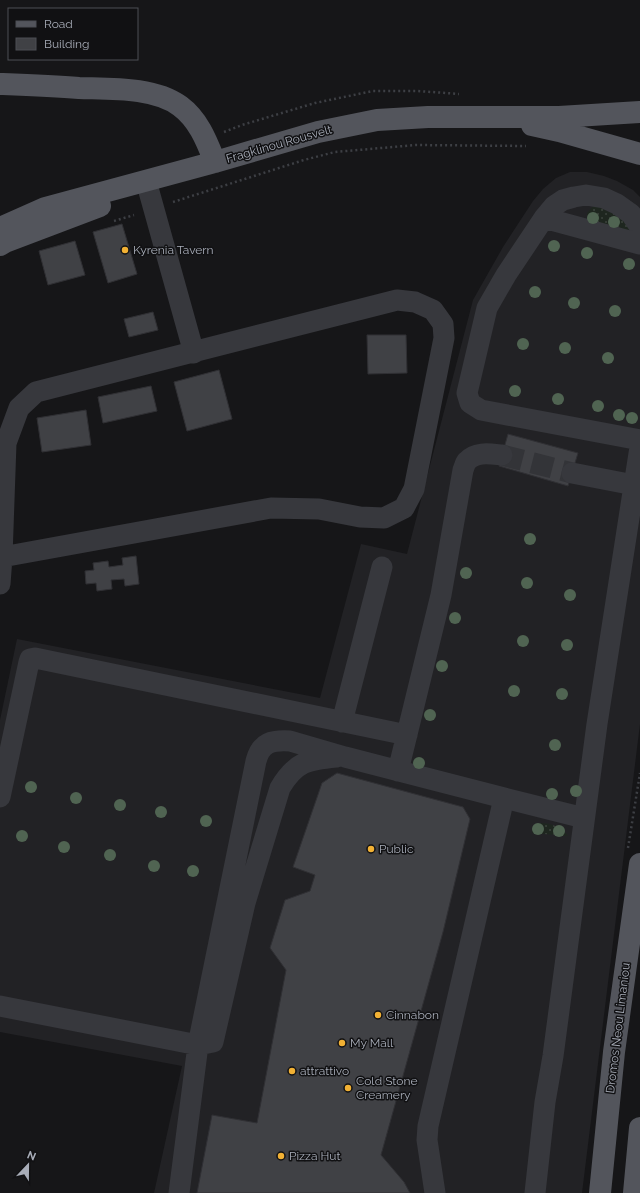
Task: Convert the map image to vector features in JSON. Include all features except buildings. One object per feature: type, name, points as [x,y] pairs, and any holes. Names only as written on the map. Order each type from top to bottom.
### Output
[{"type":"main road","name":"Fragklinou Rousvelt","points":[[0,84],[131,90],[161,96],[180,106],[192,116],[203,134],[215,162],[318,132],[377,120],[428,117],[558,116],[640,112]]},
{"type":"main road","name":"Fragklinou Rousvelt","points":[[498,117],[558,131],[640,154]]},
{"type":"main road","points":[[0,245],[215,162]]},
{"type":"main road","points":[[0,228],[45,208],[215,162]]},
{"type":"main road","name":"Dromos Neou Limaniou","points":[[600,1193],[614,1052],[640,864]]},
{"type":"main road","points":[[634,1193],[640,1128]]},
{"type":"street","points":[[148,188],[194,353]]},
{"type":"street","points":[[640,227],[631,214],[618,204],[604,198],[586,195],[563,200],[554,206],[544,218],[506,275],[487,308],[467,393],[470,403],[481,410],[640,440]]},
{"type":"street","points":[[544,218],[640,244]]},
{"type":"street","points":[[0,584],[6,442],[19,408],[36,392],[194,353],[396,300],[415,302],[433,310],[443,324],[444,338],[414,489],[404,508],[384,518],[360,516],[319,509],[271,508],[2,557]]},
{"type":"street","points":[[535,1193],[545,1102],[553,1056],[604,673],[640,447]]},
{"type":"street","points":[[398,771],[441,595],[463,470],[467,461],[475,456],[486,454],[502,455]]},
{"type":"street","points":[[572,473],[634,485]]},
{"type":"street","points":[[342,722],[382,567]]},
{"type":"street","points":[[0,797],[29,662],[30,659],[35,658],[407,735]]},
{"type":"street","points":[[179,1193],[198,1045],[258,754],[261,748],[274,741],[290,741],[398,771],[584,818]]},
{"type":"street","points":[[0,1006],[198,1045],[213,1042],[245,903],[280,788],[288,776],[297,767],[307,762],[346,757]]},
{"type":"street","points":[[435,1193],[427,1140],[428,1126],[492,844],[504,798]]},
{"type":"path","points":[[110,222],[304,160],[335,152],[416,145],[528,146]]},
{"type":"shaded area","points":[[570,172],[587,172],[604,176],[633,190],[640,197],[640,724],[582,1193],[154,1193],[182,1066],[0,1032],[0,720],[17,639],[320,698],[361,544],[407,554],[473,300],[503,247],[533,201],[543,189],[556,178]]},
{"type":"shaded area","points":[[594,205],[616,215],[631,226],[629,231],[588,222],[587,213]]},
{"type":"shaded area","points":[[541,823],[556,826],[563,830],[568,836],[532,833],[535,826]]},
{"type":"tunnel","points":[[502,455],[572,473]]},
{"type":"place","name":"Kyrenia Tavern","points":[[125,250]]},
{"type":"place","name":"Public","points":[[371,849]]},
{"type":"place","name":"Cinnabon","points":[[378,1015]]},
{"type":"place","name":"My Mall","points":[[342,1043]]},
{"type":"place","name":"attrattivo","points":[[292,1071]]},
{"type":"place","name":"Cold Stone Creamery","points":[[348,1088]]},
{"type":"place","name":"Pizza Hut","points":[[281,1156]]}]
